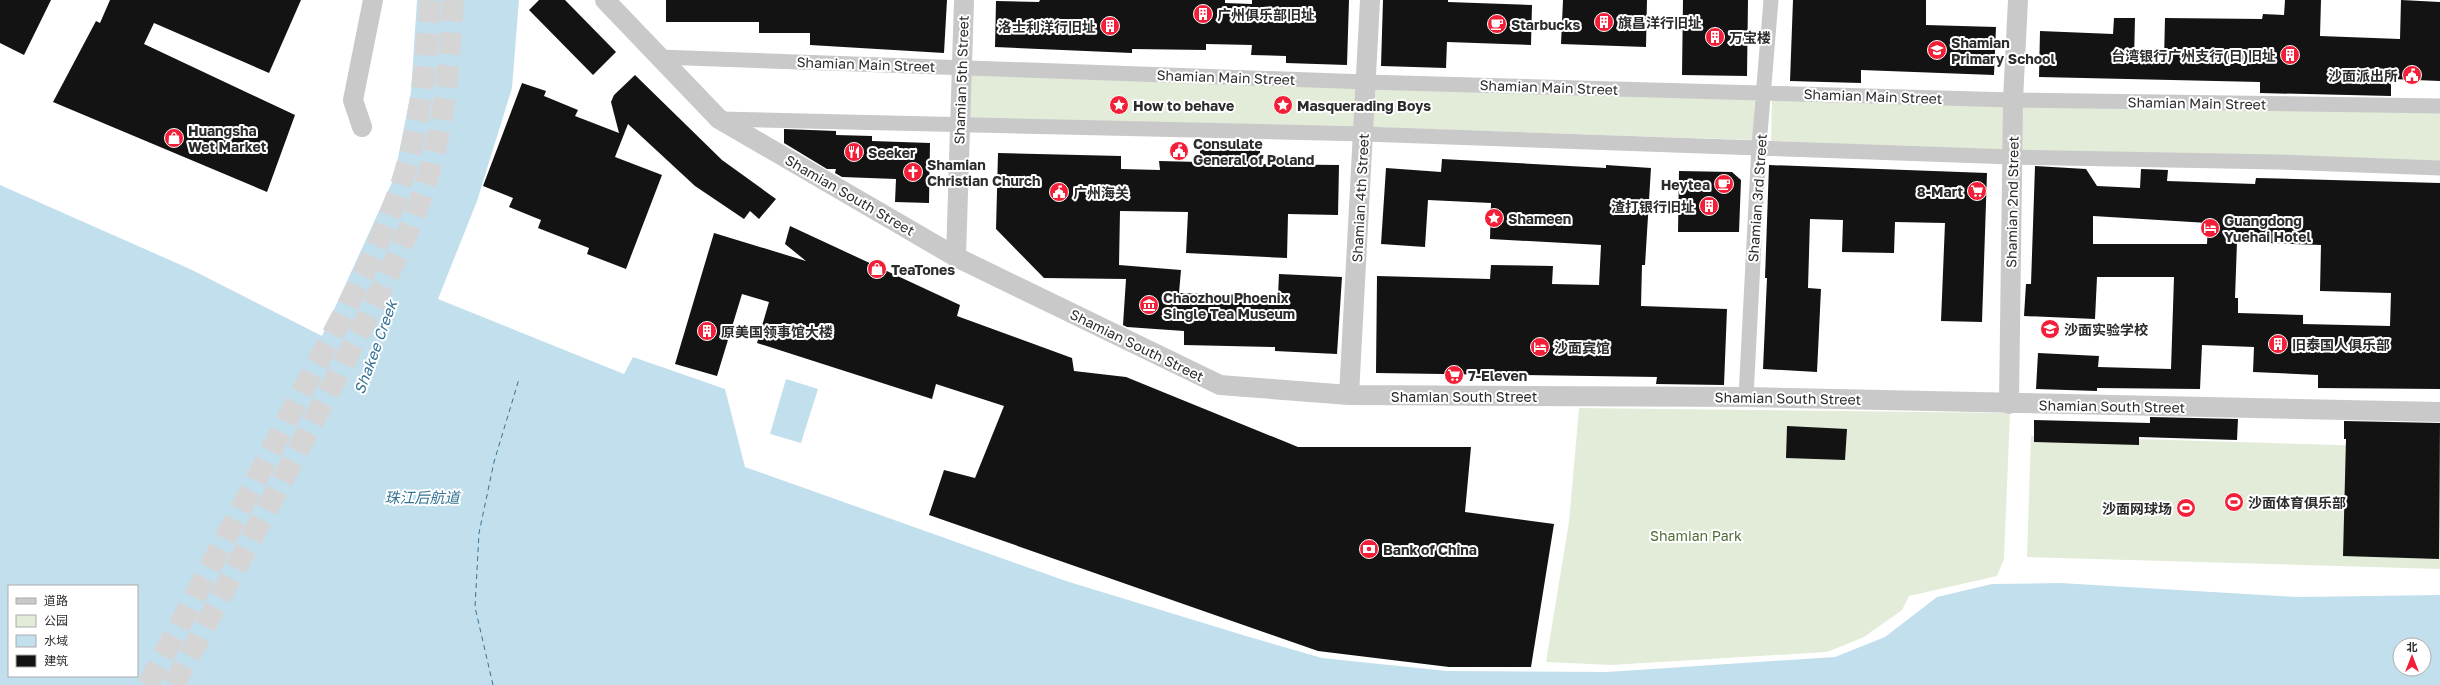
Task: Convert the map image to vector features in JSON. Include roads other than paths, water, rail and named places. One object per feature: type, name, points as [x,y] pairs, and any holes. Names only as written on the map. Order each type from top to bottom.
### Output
[{"type":"street","points":[[362,127],[353,100],[373,0]]},
{"type":"street","name":"Shamian South Street","points":[[605,0],[719,119],[956,257],[1220,385],[1349,396],[1746,397],[2009,404],[2440,412]]},
{"type":"street","name":"Shamian 5th Street","points":[[956,257],[964,0]]},
{"type":"street","name":"Shamian 4th Street","points":[[1349,396],[1370,0]]},
{"type":"street","name":"Shamian 3rd Street","points":[[1746,397],[1759,146],[1765,93],[1771,0]]},
{"type":"street","name":"Shamian 2nd Street","points":[[2009,404],[2013,100],[2018,0]]},
{"type":"street","name":"Shamian Main Street","points":[[659,57],[1366,82],[2013,100],[2440,106]]},
{"type":"street","points":[[719,119],[1364,134],[1759,146],[2012,156],[2278,162],[2440,168]]},
{"type":"water","name":"珠江后航道","points":[[417,0],[519,0],[512,88],[477,201],[438,299],[624,374],[633,357],[725,389],[745,467],[1066,581],[1322,658],[1447,671],[1607,672],[1835,657],[1885,637],[1937,597],[1992,584],[2060,583],[2298,597],[2440,595],[2440,685],[0,685],[0,185],[190,269],[322,336],[394,178],[411,92]]},
{"type":"water","points":[[786,379],[818,389],[801,443],[770,434]]},
{"type":"tunnel","points":[[148,685],[342,317],[381,237],[402,182],[414,137],[422,92],[430,0]]},
{"type":"tunnel","points":[[174,685],[365,321],[391,269],[414,216],[424,189],[437,143],[448,71],[453,0]]},
{"type":"place","name":"广州俱乐部旧址","points":[[1203,14]]},
{"type":"place","name":"旗昌洋行旧址","points":[[1604,22]]},
{"type":"place","name":"Starbucks","points":[[1497,24]]},
{"type":"place","name":"洛士利洋行旧址","points":[[1110,26]]},
{"type":"place","name":"万宝楼","points":[[1715,37]]},
{"type":"place","name":"Shamian Primary School","points":[[1937,50]]},
{"type":"place","name":"台湾银行广州支行(日)旧址","points":[[2290,55]]},
{"type":"place","name":"沙面派出所","points":[[2412,75]]},
{"type":"place","name":"How to behave","points":[[1119,105]]},
{"type":"place","name":"Masquerading Boys","points":[[1283,105]]},
{"type":"place","name":"Huangsha Wet Market","points":[[174,138]]},
{"type":"place","name":"Consulate General of Poland","points":[[1179,151]]},
{"type":"place","name":"Seeker","points":[[854,152]]},
{"type":"place","name":"Shamian Christian Church","points":[[913,172]]},
{"type":"place","name":"Heytea","points":[[1724,184]]},
{"type":"place","name":"8-Mart","points":[[1977,191]]},
{"type":"place","name":"广州海关","points":[[1059,192]]},
{"type":"place","name":"渣打银行旧址","points":[[1709,206]]},
{"type":"place","name":"Shameen","points":[[1494,218]]},
{"type":"place","name":"Guangdong Yuehai Hotel","points":[[2210,228]]},
{"type":"place","name":"TeaTones","points":[[877,269]]},
{"type":"place","name":"Chaozhou Phoenix Single Tea Museum","points":[[1149,305]]},
{"type":"place","name":"沙面实验学校","points":[[2050,329]]},
{"type":"place","name":"原美国领事馆大楼","points":[[707,331]]},
{"type":"place","name":"旧泰国人俱乐部","points":[[2278,344]]},
{"type":"place","name":"沙面宾馆","points":[[1540,347]]},
{"type":"place","name":"7-Eleven","points":[[1454,375]]},
{"type":"place","name":"沙面体育俱乐部","points":[[2234,502]]},
{"type":"place","name":"沙面网球场","points":[[2186,508]]},
{"type":"place","name":"Bank of China","points":[[1369,549]]},
{"type":"water label","name":"Shakee Creek","points":[[375,347]]},
{"type":"park label","name":"Shamian Park","points":[[1696,535]]}]
